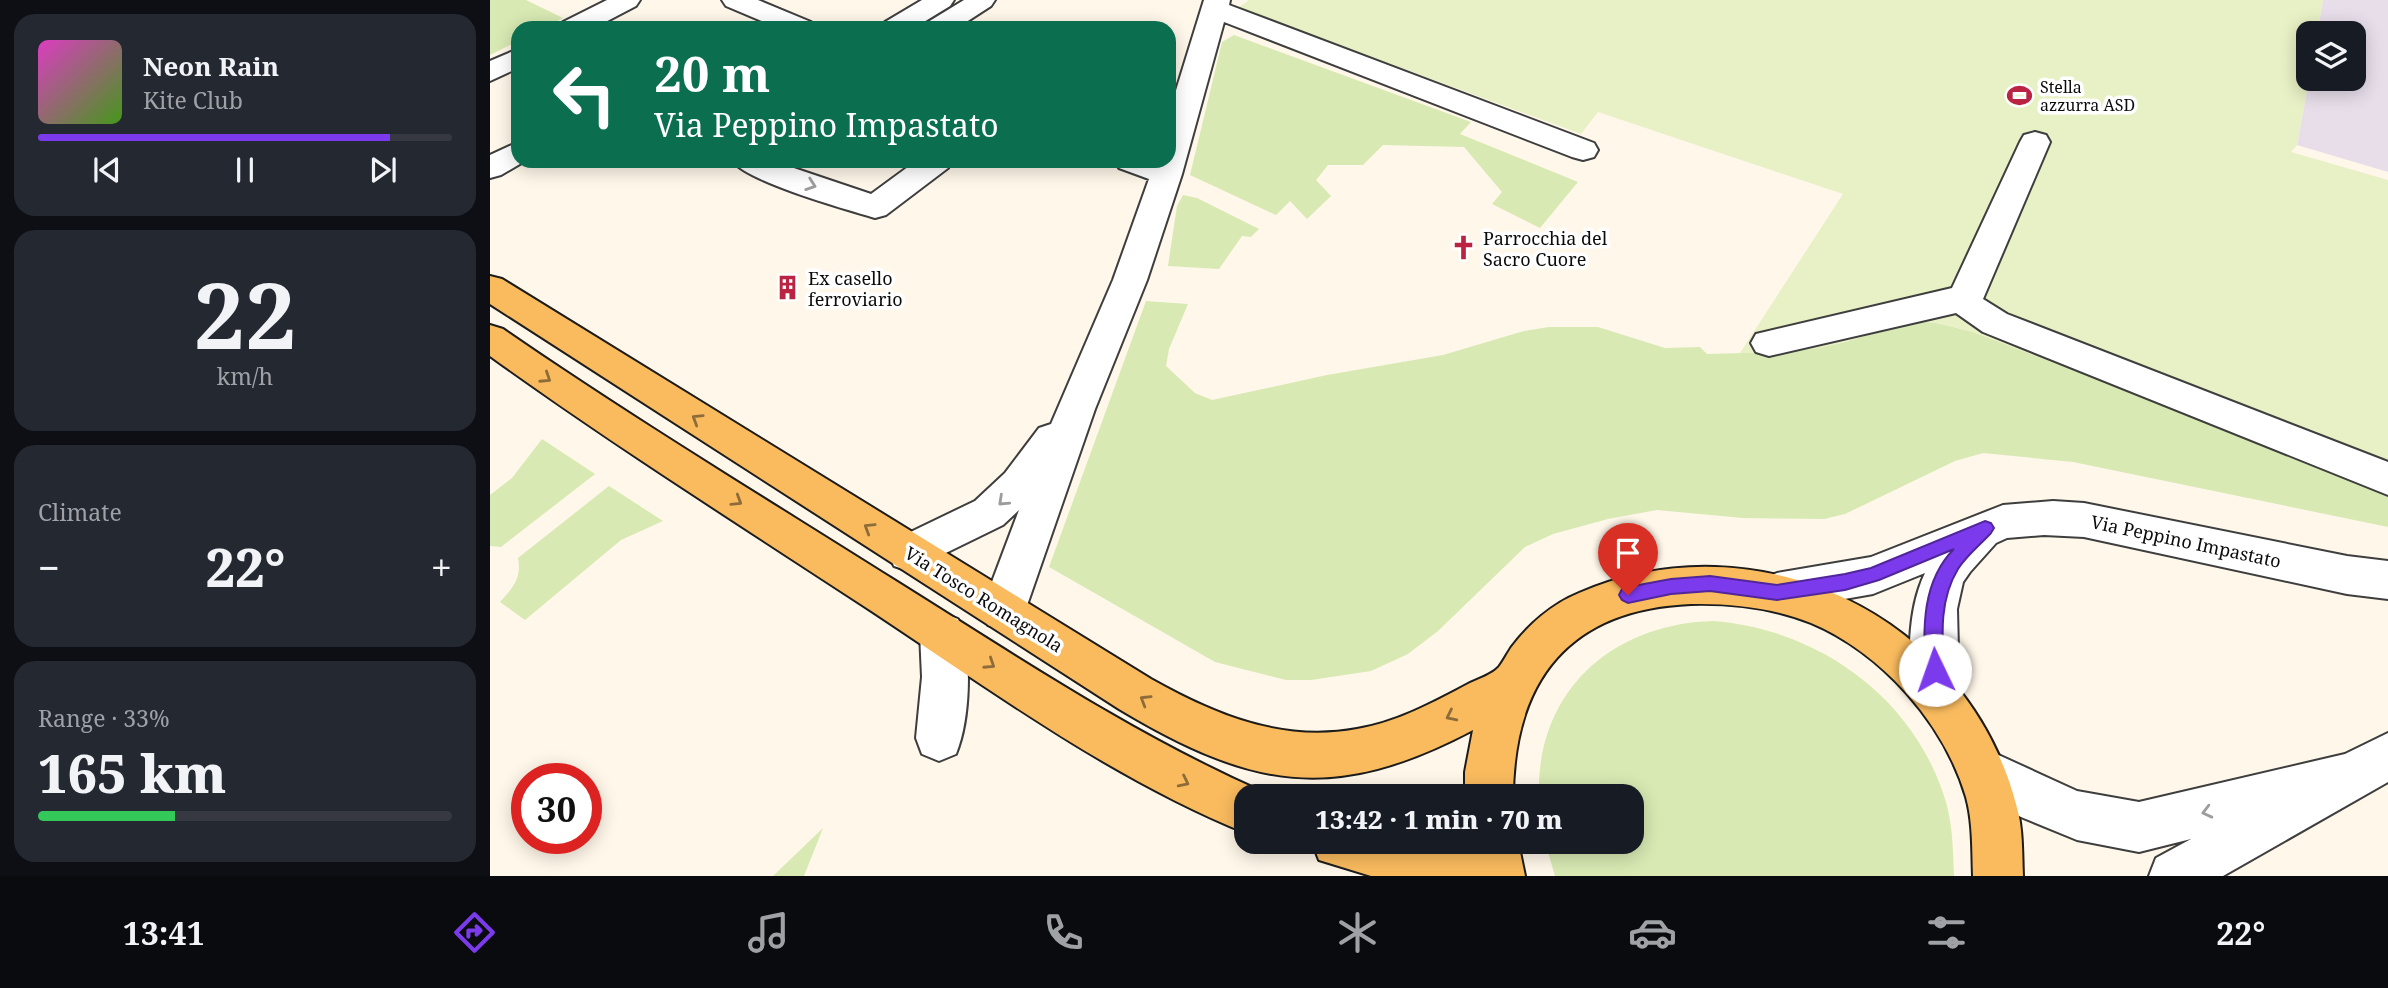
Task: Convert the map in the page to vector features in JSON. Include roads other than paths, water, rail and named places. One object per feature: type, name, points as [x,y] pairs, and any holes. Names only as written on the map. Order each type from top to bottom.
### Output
[{"type":"main road","name":"Via Tosco Romagnola","points":[[490,288],[1175,719],[1237,743],[1281,755],[1320,758],[1363,752],[1395,743],[1512,685]]},
{"type":"main road","points":[[490,338],[647,445],[942,634],[1156,767],[1234,803]]},
{"type":"main road","points":[[1489,784],[1488,765],[1495,731],[1512,685],[1532,657],[1560,627],[1591,608],[1628,595],[1671,586],[1710,583],[1777,592],[1821,607],[1856,624],[1893,650],[1936,692],[1981,771],[1993,808],[1998,876]]},
{"type":"main road","points":[[1383,854],[1466,876]]},
{"type":"main road","points":[[1495,854],[1500,876]]},
{"type":"street","points":[[586,21],[627,0]]},
{"type":"street","points":[[735,0],[774,6],[792,21]]},
{"type":"street","points":[[906,21],[941,0]]},
{"type":"street","points":[[949,21],[982,0]]},
{"type":"street","points":[[1176,141],[1217,4],[1583,150]]},
{"type":"street","points":[[747,21],[774,6]]},
{"type":"street","points":[[490,72],[511,61]]},
{"type":"street","points":[[1965,298],[2035,142]]},
{"type":"street","points":[[490,168],[511,156]]},
{"type":"street","points":[[762,168],[875,207],[928,168]]},
{"type":"street","points":[[1149,168],[1166,174]]},
{"type":"street","points":[[1003,611],[1076,409],[1121,302],[1168,168]]},
{"type":"street","points":[[1769,343],[1965,298]]},
{"type":"street","points":[[1965,298],[1970,308],[1994,323],[2388,479]]},
{"type":"street","points":[[909,553],[976,521],[1003,502],[1076,409]]},
{"type":"street","name":"Via Peppino Impastato","points":[[1777,592],[1873,575],[1985,528],[2024,517],[2074,519],[2347,575],[2388,580]]},
{"type":"street","points":[[1936,692],[1932,627],[1938,591],[1952,562],[1985,528]]},
{"type":"street","points":[[939,738],[944,677],[942,634]]},
{"type":"street","points":[[2174,876],[2388,756]]},
{"type":"street","points":[[1981,771],[2064,813],[2111,825],[2139,827],[2345,778]]},
{"type":"place","name":"Stella azzurra ASD","points":[[2020,96]]},
{"type":"place","name":"Parrocchia del Sacro Cuore","points":[[1463,248]]},
{"type":"place","name":"Ex casello ferroviario","points":[[788,288]]}]
